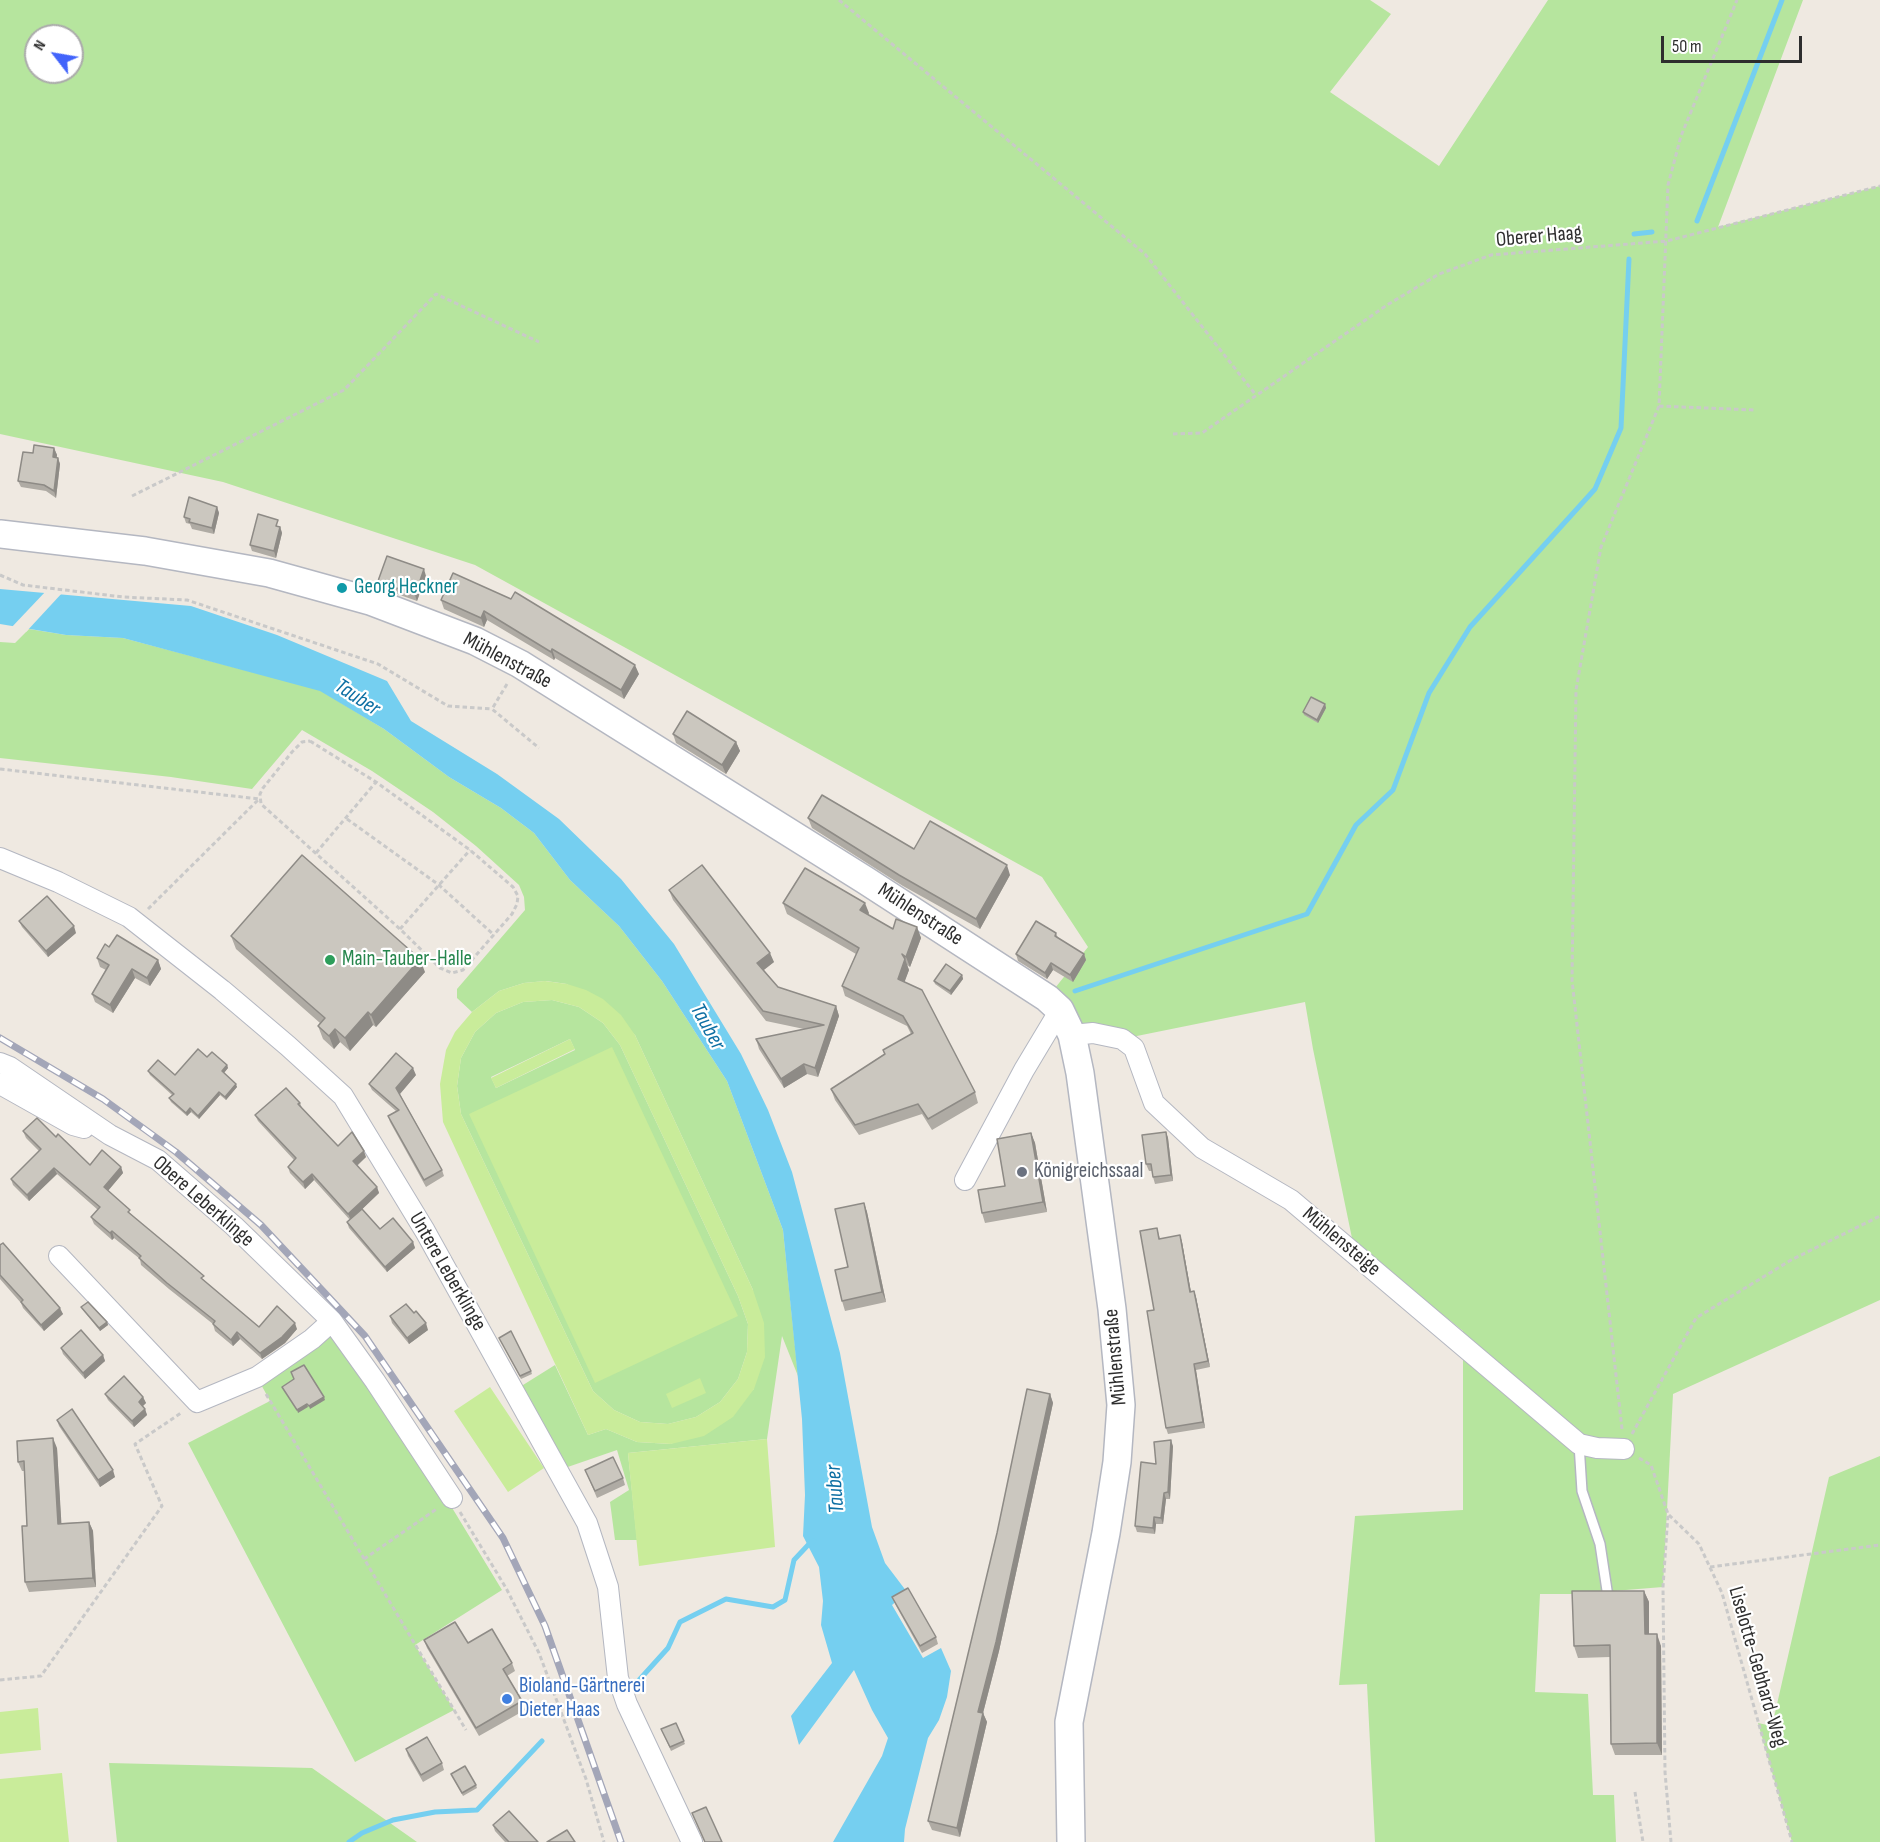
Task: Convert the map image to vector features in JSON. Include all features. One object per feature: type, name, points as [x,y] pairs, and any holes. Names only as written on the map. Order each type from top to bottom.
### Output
[{"type":"main road","name":"Mühlenstraße","points":[[0,534],[146,551],[269,573],[370,601],[475,641],[520,663],[865,880],[1047,998],[1060,1010],[1072,1035],[1086,1115],[1113,1309],[1121,1405],[1120,1444],[1106,1533],[1069,1722],[1071,1842]]},
{"type":"street","name":"Untere Leberklinge","points":[[0,858],[58,882],[135,922],[200,971],[343,1096],[425,1231],[587,1523],[608,1587],[618,1678],[627,1704],[693,1842]]},
{"type":"street","points":[[965,1180],[1024,1070],[1060,1010]]},
{"type":"street","name":"Mühlensteige","points":[[1072,1035],[1093,1033],[1122,1039],[1134,1048],[1154,1103],[1202,1148],[1291,1200],[1579,1444]]},
{"type":"street","name":"Obere Leberklinge","points":[[0,1063],[10,1067],[110,1135],[158,1160],[234,1226],[332,1321],[375,1381],[452,1498]]},
{"type":"street","points":[[0,1084],[73,1125],[110,1135]]},
{"type":"street","points":[[59,1256],[197,1402],[257,1377],[312,1339],[332,1321]]},
{"type":"street","points":[[1579,1444],[1597,1448],[1624,1449]]},
{"type":"lane","points":[[1579,1444],[1582,1491],[1600,1544],[1608,1597]]},
{"type":"path","points":[[839,0],[1145,254],[1256,394]]},
{"type":"path","points":[[1624,1449],[1572,980],[1576,690],[1601,547],[1659,406],[1668,185],[1681,136],[1737,0]]},
{"type":"path","name":"Oberer Haag","points":[[1173,434],[1202,433],[1388,305],[1438,274],[1491,255],[1667,241],[1879,187]]},
{"type":"path","points":[[132,496],[344,390],[435,294],[539,342]]},
{"type":"path","points":[[1659,406],[1754,410]]},
{"type":"path","points":[[0,574],[23,585],[123,597],[187,600],[378,664],[448,706],[492,710],[539,748]]},
{"type":"path","points":[[492,710],[520,663]]},
{"type":"path","points":[[0,769],[260,799],[266,808],[440,968],[452,973],[463,970],[494,935],[512,914],[518,896],[513,887],[470,850],[376,782],[310,741],[302,742],[263,788],[260,799],[135,922]]},
{"type":"path","points":[[316,853],[376,782]]},
{"type":"path","points":[[347,819],[439,885],[494,935]]},
{"type":"path","points":[[400,929],[470,850]]},
{"type":"path","points":[[1624,1449],[1696,1318],[1791,1260],[1880,1216]]},
{"type":"path","points":[[257,1377],[466,1731]]},
{"type":"path","points":[[0,1680],[41,1676],[162,1506],[135,1444],[197,1402]]},
{"type":"path","points":[[1624,1449],[1650,1466],[1668,1514],[1663,1598],[1665,1772],[1671,1842]]},
{"type":"path","points":[[364,1560],[452,1498],[506,1588],[539,1653],[586,1779],[604,1842]]},
{"type":"path","name":"Liselotte-Gebhard-Weg","points":[[1668,1514],[1699,1544],[1722,1593],[1792,1842]]},
{"type":"path","points":[[1710,1567],[1880,1545]]},
{"type":"path","points":[[1635,1792],[1643,1842]]},
{"type":"green space","points":[[0,0],[1370,0],[1391,14],[1330,92],[1439,166],[1548,0],[1803,0],[1718,227],[1880,186],[1880,1300],[1673,1394],[1663,1587],[1576,1594],[1540,1594],[1535,1692],[1588,1694],[1593,1795],[1614,1795],[1616,1842],[1375,1842],[1367,1684],[1339,1685],[1355,1516],[1463,1510],[1463,1331],[1353,1243],[1305,1002],[1122,1039],[1093,1033],[1047,998],[1088,947],[1042,877],[475,565],[223,482],[0,434]]},
{"type":"green space","points":[[29,629],[66,635],[123,638],[320,690],[384,729],[449,777],[501,808],[534,833],[570,880],[619,926],[662,981],[727,1081],[783,1230],[798,1376],[782,1336],[767,1439],[628,1453],[637,1540],[615,1540],[610,1502],[629,1490],[617,1450],[559,1470],[515,1390],[555,1365],[588,1435],[606,1429],[637,1442],[671,1444],[754,1389],[753,1290],[635,1035],[567,984],[546,981],[524,983],[499,991],[472,1012],[457,998],[457,989],[525,910],[524,897],[519,885],[476,846],[433,812],[372,771],[302,730],[252,789],[171,777],[0,758],[0,642],[15,643]]},
{"type":"green space","points":[[545,981],[586,990],[603,999],[621,1015],[635,1035],[753,1290],[764,1323],[765,1357],[754,1389],[733,1417],[704,1436],[671,1444],[637,1442],[606,1429],[588,1435],[443,1122],[440,1084],[446,1050],[455,1032],[472,1012],[499,991],[524,983]],"holes":[[[552,1000],[579,1007],[603,1023],[620,1045],[738,1296],[748,1324],[747,1352],[738,1379],[720,1402],[696,1417],[668,1424],[640,1422],[614,1410],[593,1391],[461,1114],[457,1086],[461,1058],[475,1032],[496,1013],[523,1002]]]},
{"type":"green space","points":[[552,1000],[579,1007],[603,1023],[620,1045],[738,1296],[748,1324],[747,1352],[738,1379],[720,1402],[696,1417],[668,1424],[640,1422],[614,1410],[593,1391],[461,1114],[457,1086],[461,1058],[475,1032],[496,1013],[523,1002]],"holes":[[[570,1039],[575,1050],[496,1088],[491,1077]]]},
{"type":"green space","points":[[570,1039],[575,1049],[496,1088],[491,1078]]},
{"type":"green space","points":[[612,1047],[738,1316],[595,1383],[469,1114]]},
{"type":"green space","points":[[332,1321],[375,1381],[502,1590],[415,1645],[454,1710],[355,1762],[188,1443],[270,1401],[257,1377]]},
{"type":"green space","points":[[700,1378],[706,1393],[672,1408],[666,1394]]},
{"type":"green space","points":[[490,1387],[544,1468],[508,1492],[454,1411]]},
{"type":"green space","points":[[767,1439],[775,1547],[639,1566],[628,1453]]},
{"type":"green space","points":[[1880,1456],[1880,1842],[1792,1842],[1758,1723],[1772,1726],[1829,1477]]},
{"type":"green space","points":[[38,1708],[41,1750],[0,1754],[0,1712]]},
{"type":"green space","points":[[109,1763],[312,1768],[417,1842],[117,1842]]},
{"type":"green space","points":[[62,1773],[69,1842],[0,1842],[0,1779]]},
{"type":"water","name":"Tauber","points":[[0,589],[191,606],[277,635],[387,681],[411,721],[497,774],[559,819],[621,879],[674,944],[741,1054],[768,1110],[792,1172],[840,1353],[872,1527],[885,1563],[907,1592],[892,1605],[923,1658],[941,1648],[951,1671],[947,1697],[939,1720],[928,1738],[905,1829],[904,1842],[833,1842],[882,1756],[888,1738],[854,1670],[799,1745],[791,1716],[832,1663],[821,1625],[823,1601],[819,1567],[803,1536],[805,1495],[802,1419],[783,1230],[727,1081],[662,981],[619,926],[570,880],[534,833],[501,808],[449,777],[384,729],[320,691],[123,638],[66,635],[0,624]]},
{"type":"pier","points":[[46,591],[63,592],[26,632],[10,629]]},
{"type":"building","points":[[34,445],[54,448],[53,457],[58,458],[54,491],[44,485],[18,481],[23,452],[33,453]]},
{"type":"building","points":[[189,497],[217,507],[212,528],[189,522],[190,519],[184,517]]},
{"type":"building","points":[[258,514],[278,520],[276,526],[280,527],[274,551],[250,545]]},
{"type":"building","points":[[387,556],[424,569],[415,595],[378,581]]},
{"type":"building","points":[[453,573],[511,599],[515,592],[635,665],[621,690],[552,649],[551,652],[484,611],[481,618],[441,600]]},
{"type":"building","points":[[1311,697],[1325,704],[1317,720],[1303,712]]},
{"type":"building","points":[[687,711],[736,742],[722,765],[673,734]]},
{"type":"building","points":[[822,795],[914,849],[930,821],[1007,865],[976,919],[899,875],[808,818]]},
{"type":"building","name":"Main-Tauber-Halle","points":[[302,855],[420,959],[371,1015],[368,1012],[345,1038],[335,1029],[329,1036],[318,1026],[325,1018],[231,936]]},
{"type":"building","points":[[702,865],[770,953],[757,963],[778,987],[836,1006],[815,1068],[804,1064],[781,1079],[756,1039],[824,1025],[763,1011],[669,890]]},
{"type":"building","points":[[805,868],[865,903],[860,910],[893,929],[896,919],[917,927],[906,957],[902,954],[905,959],[898,979],[922,990],[975,1092],[928,1119],[918,1104],[855,1125],[831,1089],[885,1054],[883,1050],[913,1033],[903,1016],[842,986],[859,948],[783,903]]},
{"type":"building","points":[[47,896],[74,926],[46,951],[19,921]]},
{"type":"building","points":[[1036,921],[1084,954],[1070,975],[1051,963],[1045,973],[1016,954]]},
{"type":"building","points":[[117,935],[158,960],[147,978],[132,969],[110,1005],[92,994],[109,965],[97,958],[105,944],[109,947]]},
{"type":"building","points":[[946,964],[962,975],[950,991],[934,981]]},
{"type":"building","points":[[198,1049],[207,1057],[212,1052],[227,1065],[222,1071],[236,1084],[225,1097],[219,1092],[198,1116],[190,1108],[186,1113],[169,1098],[174,1094],[148,1071],[158,1060],[175,1075]]},
{"type":"building","points":[[396,1053],[413,1068],[396,1088],[442,1170],[424,1180],[388,1116],[399,1110],[369,1084]]},
{"type":"building","points":[[286,1088],[338,1146],[352,1132],[364,1151],[353,1161],[377,1187],[348,1214],[312,1174],[303,1182],[288,1167],[296,1158],[255,1115]]},
{"type":"building","points":[[37,1118],[56,1137],[58,1134],[90,1165],[102,1150],[121,1167],[104,1187],[130,1210],[128,1212],[204,1276],[201,1278],[259,1327],[277,1306],[295,1323],[282,1337],[260,1353],[237,1332],[231,1340],[213,1324],[215,1321],[167,1283],[112,1231],[110,1233],[91,1217],[100,1207],[54,1168],[27,1195],[11,1179],[41,1149],[23,1131]]},
{"type":"building","points":[[1166,1132],[1171,1175],[1153,1177],[1151,1164],[1146,1164],[1142,1135]]},
{"type":"building","name":"Königreichssaal","points":[[1031,1133],[1043,1202],[982,1213],[978,1190],[1005,1186],[997,1139]]},
{"type":"building","points":[[864,1203],[882,1292],[842,1301],[835,1270],[848,1267],[835,1209]]},
{"type":"building","points":[[362,1209],[380,1229],[393,1218],[413,1242],[385,1267],[347,1222]]},
{"type":"building","points":[[1157,1228],[1159,1239],[1180,1235],[1190,1292],[1194,1291],[1208,1361],[1194,1364],[1203,1422],[1166,1428],[1147,1311],[1154,1310],[1140,1231]]},
{"type":"building","points":[[3,1243],[60,1308],[41,1325],[21,1302],[23,1300],[0,1275],[0,1245]]},
{"type":"building","points":[[88,1302],[107,1322],[99,1328],[81,1307]]},
{"type":"building","points":[[406,1304],[414,1313],[416,1311],[426,1323],[407,1338],[390,1316]]},
{"type":"building","points":[[81,1330],[103,1355],[83,1373],[61,1348]]},
{"type":"building","points":[[511,1331],[531,1371],[520,1376],[499,1338]]},
{"type":"building","points":[[304,1365],[324,1397],[297,1410],[282,1387],[294,1379],[291,1372]]},
{"type":"building","points":[[124,1376],[143,1397],[139,1402],[145,1409],[132,1421],[105,1394]]},
{"type":"building","points":[[1027,1389],[1050,1394],[996,1642],[978,1712],[983,1713],[957,1828],[928,1821],[997,1533]]},
{"type":"building","points":[[72,1409],[113,1470],[98,1480],[57,1420]]},
{"type":"building","points":[[53,1438],[58,1524],[89,1522],[93,1578],[25,1582],[22,1526],[27,1526],[24,1461],[18,1462],[17,1441]]},
{"type":"building","points":[[1171,1440],[1168,1492],[1164,1493],[1161,1518],[1154,1517],[1153,1528],[1135,1526],[1141,1462],[1156,1464],[1154,1442]]},
{"type":"building","points":[[613,1457],[623,1478],[595,1491],[585,1470]]},
{"type":"building","points":[[908,1588],[936,1637],[920,1646],[892,1597]]},
{"type":"building","points":[[1572,1591],[1644,1591],[1645,1634],[1657,1634],[1657,1743],[1611,1744],[1610,1645],[1574,1646]]},
{"type":"building","points":[[455,1622],[468,1643],[492,1629],[512,1663],[503,1669],[522,1701],[476,1728],[424,1640]]},
{"type":"building","points":[[676,1723],[684,1741],[670,1747],[661,1729]]},
{"type":"building","points":[[427,1737],[442,1763],[421,1775],[406,1749]]},
{"type":"building","points":[[465,1766],[476,1785],[462,1793],[451,1774]]},
{"type":"building","points":[[706,1807],[722,1842],[705,1842],[692,1813]]},
{"type":"building","points":[[509,1811],[538,1842],[509,1842],[493,1825]]},
{"type":"building","points":[[567,1830],[575,1842],[547,1842]]},
{"type":"waterway","points":[[1697,221],[1782,0]]},
{"type":"waterway","points":[[1634,234],[1652,232]]},
{"type":"waterway","points":[[1075,991],[1307,914],[1356,825],[1393,790],[1429,693],[1470,627],[1595,489],[1621,428],[1629,259]]},
{"type":"waterway","points":[[631,1689],[668,1648],[680,1622],[726,1599],[773,1607],[785,1600],[794,1560],[814,1541]]},
{"type":"waterway","points":[[349,1842],[362,1833],[393,1820],[435,1812],[477,1810],[542,1741]]},
{"type":"railway","points":[[0,1038],[103,1099],[176,1152],[261,1225],[365,1336],[503,1538],[545,1626],[621,1842]]},
{"type":"place","name":"Georg Heckner","points":[[342,588]]},
{"type":"place","name":"Main-Tauber-Halle","points":[[330,960]]},
{"type":"place","name":"Königreichssaal","points":[[1022,1172]]},
{"type":"place","name":"Bioland-Gärtnerei Dieter Haas","points":[[507,1699]]}]
